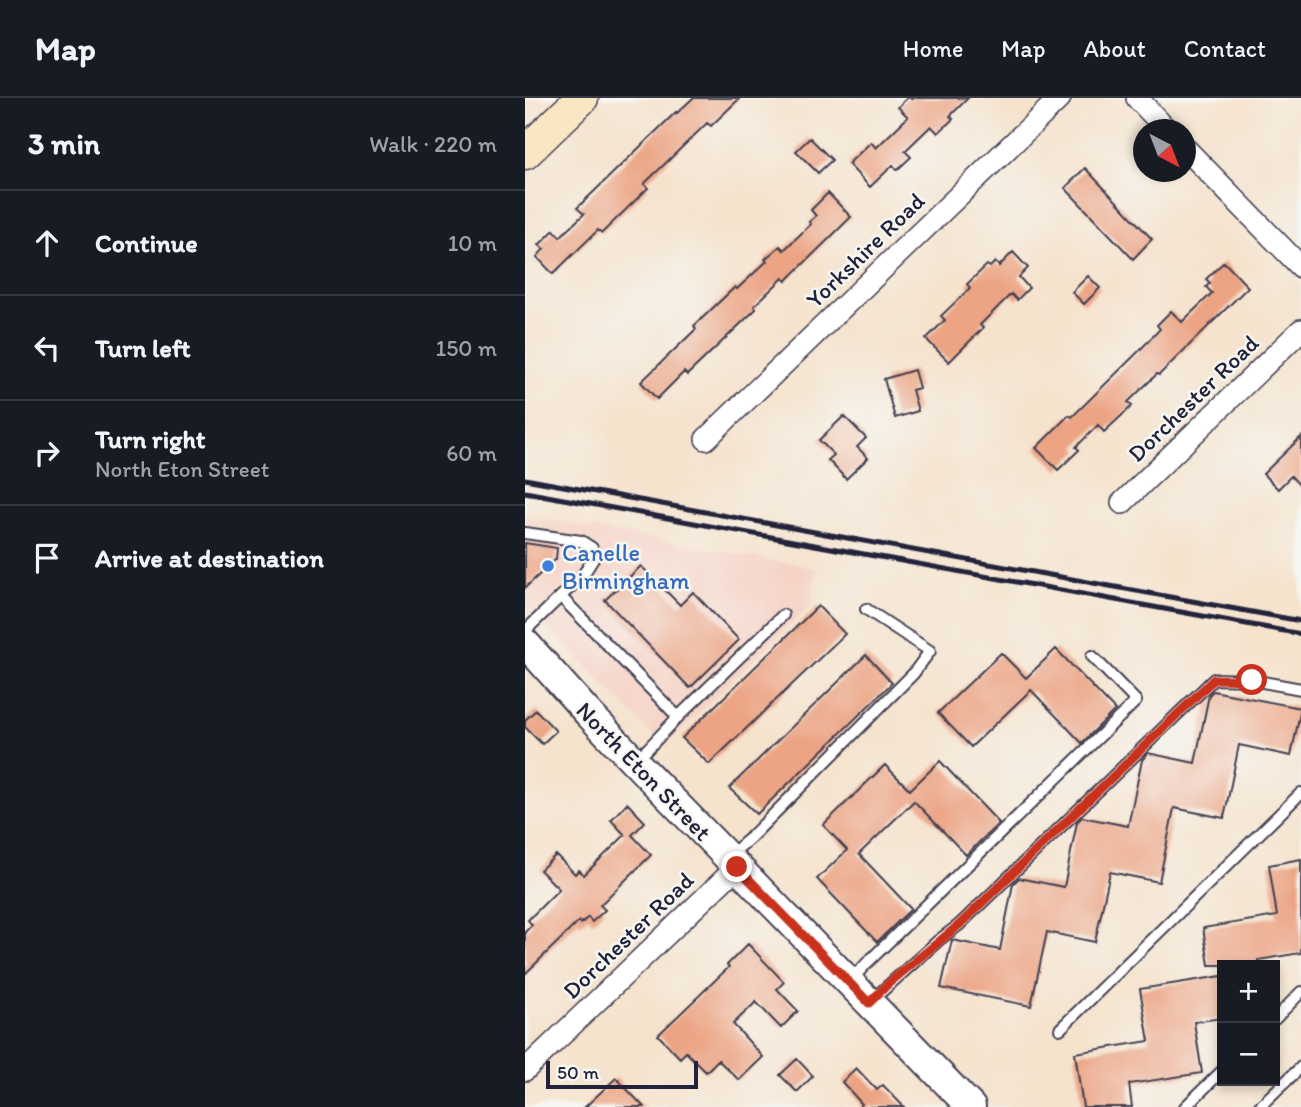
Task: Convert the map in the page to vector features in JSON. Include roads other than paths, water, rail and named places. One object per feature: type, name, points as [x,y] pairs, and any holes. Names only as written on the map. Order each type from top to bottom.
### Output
[{"type":"main road","points":[[525,153],[582,98]]},
{"type":"street","name":"Yorkshire Road","points":[[706,439],[1060,98]]},
{"type":"street","points":[[1137,98],[1157,119]]},
{"type":"street","points":[[1196,159],[1301,267]]},
{"type":"street","name":"Dorchester Road","points":[[1122,503],[1301,330]]},
{"type":"street","name":"North Eton Street","points":[[525,643],[635,762],[971,1107]]},
{"type":"street","name":"Dorchester Road","points":[[525,1070],[732,862]]},
{"type":"lane","points":[[525,533],[581,541],[592,548],[593,559],[583,575],[525,631]]},
{"type":"lane","points":[[561,597],[678,717]]},
{"type":"lane","points":[[732,862],[749,839],[913,674],[930,651],[866,609]]},
{"type":"lane","points":[[635,762],[783,615]]},
{"type":"lane","points":[[849,982],[1136,701],[1092,656]]},
{"type":"lane","points":[[869,1003],[959,925],[1214,679],[1252,680],[1301,689]]},
{"type":"lane","points":[[1059,1029],[1301,793]]},
{"type":"lane","points":[[1280,1013],[1301,992]]},
{"type":"lane","points":[[1259,1107],[1301,1067]]},
{"type":"lane","points":[[1185,1107],[1217,1076]]},
{"type":"railway","points":[[525,479],[1301,621]]},
{"type":"railway","points":[[525,492],[1301,634]]},
{"type":"place","name":"Canelle Birmingham","points":[[548,566]]}]
